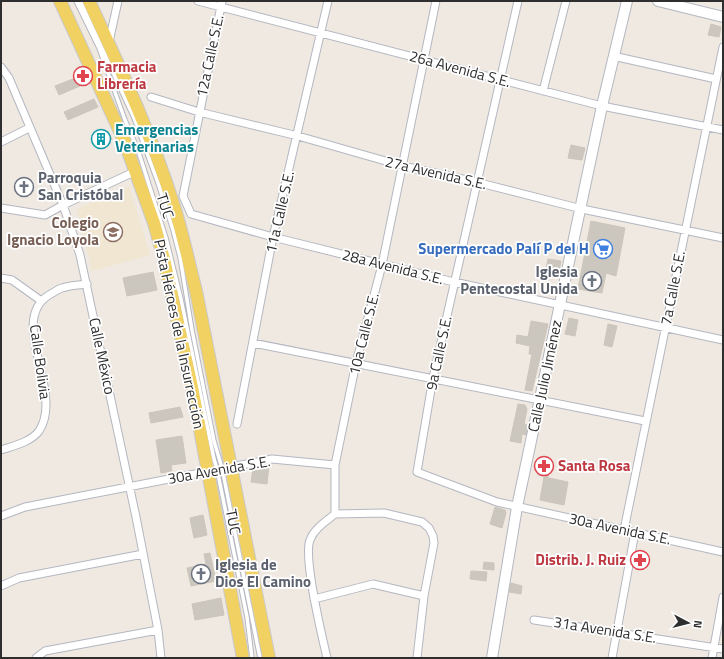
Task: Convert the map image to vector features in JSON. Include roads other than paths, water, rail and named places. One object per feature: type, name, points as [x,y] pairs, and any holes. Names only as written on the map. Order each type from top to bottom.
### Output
[{"type":"main road","name":"Pista Héroes de la Insurrección","points":[[60,1],[124,140],[154,223],[269,658]]},
{"type":"main road","name":"Pista Héroes de la Insurrección","points":[[89,1],[132,93],[172,199],[196,291],[243,658]]},
{"type":"main road","name":"Calle Julio Jiménez","points":[[492,658],[517,507],[560,304],[582,209],[602,106],[627,1]]},
{"type":"main road","points":[[658,1],[723,17]]},
{"type":"street","points":[[109,43],[118,1]]},
{"type":"street","name":"26a Avenida S.E.","points":[[198,1],[221,4],[425,60],[602,106],[723,130]]},
{"type":"street","name":"11a Calle S.E.","points":[[237,424],[273,238],[298,136],[328,1]]},
{"type":"street","name":"10a Calle S.E.","points":[[335,514],[334,465],[356,363],[382,265],[436,1]]},
{"type":"street","name":"9a Calle S.E.","points":[[417,472],[433,378],[518,1]]},
{"type":"street","points":[[542,91],[566,1]]},
{"type":"street","name":"12a Calle S.E.","points":[[199,112],[221,4]]},
{"type":"street","name":"7a Calle S.E.","points":[[624,530],[645,421],[723,47]]},
{"type":"street","points":[[613,56],[716,79]]},
{"type":"street","name":"Calle México","points":[[1,67],[9,78],[29,128],[63,204],[80,255],[105,367],[128,487],[143,554],[158,630],[160,658]]},
{"type":"street","name":"27a Avenida S.E.","points":[[151,96],[199,112],[298,136],[403,166],[476,182],[582,209],[723,238]]},
{"type":"street","name":"28a Avenida S.E.","points":[[199,112],[183,196],[191,214],[273,238],[382,265],[454,282],[666,326],[723,340]]},
{"type":"street","points":[[1,142],[29,128]]},
{"type":"street","points":[[1,208],[45,215],[63,204],[136,171]]},
{"type":"street","points":[[1,278],[12,280],[40,300],[61,288],[87,284]]},
{"type":"street","name":"Calle Bolivia","points":[[1,450],[23,443],[38,432],[46,414],[46,394],[32,330],[34,314],[40,300]]},
{"type":"street","points":[[253,343],[645,421]]},
{"type":"street","name":"30a Avenida S.E.","points":[[1,516],[25,507],[219,468],[272,459],[334,465]]},
{"type":"street","name":"30a Avenida S.E.","points":[[417,472],[497,502],[723,552]]},
{"type":"street","points":[[326,658],[314,599],[308,551],[309,542],[314,532],[335,514],[384,513],[422,522],[429,528],[433,536],[434,543],[424,596],[417,658]]},
{"type":"street","points":[[612,658],[635,532]]},
{"type":"street","points":[[1,586],[19,578],[143,554]]},
{"type":"street","points":[[314,599],[373,584],[424,596]]},
{"type":"street","points":[[712,658],[723,597]]},
{"type":"street","name":"31a Avenida S.E.","points":[[534,620],[723,650]]},
{"type":"street","points":[[36,658],[44,651],[158,630]]},
{"type":"lane","name":"TUC","points":[[76,1],[99,48],[153,196],[178,286],[214,459],[219,468],[260,658]]},
{"type":"lane","name":"TUC","points":[[80,1],[134,118],[158,183],[173,230],[180,257],[192,330],[247,616],[252,658]]},
{"type":"place","name":"Farmacia Librería","points":[[83,76]]},
{"type":"place","name":"Emergencias Veterinarias","points":[[101,139]]},
{"type":"place","name":"Parroquia San Cristóbal","points":[[24,187]]},
{"type":"place","name":"Colegio Ignacio Loyola","points":[[113,232]]},
{"type":"place","name":"Supermercado Palí P del H","points":[[603,249]]},
{"type":"place","name":"Iglesia Pentecostal Unida","points":[[592,281]]},
{"type":"place","name":"Santa Rosa","points":[[544,466]]},
{"type":"place","name":"Distrib. J. Ruiz","points":[[640,560]]},
{"type":"place","name":"Iglesia de Dios El Camino","points":[[201,574]]}]
